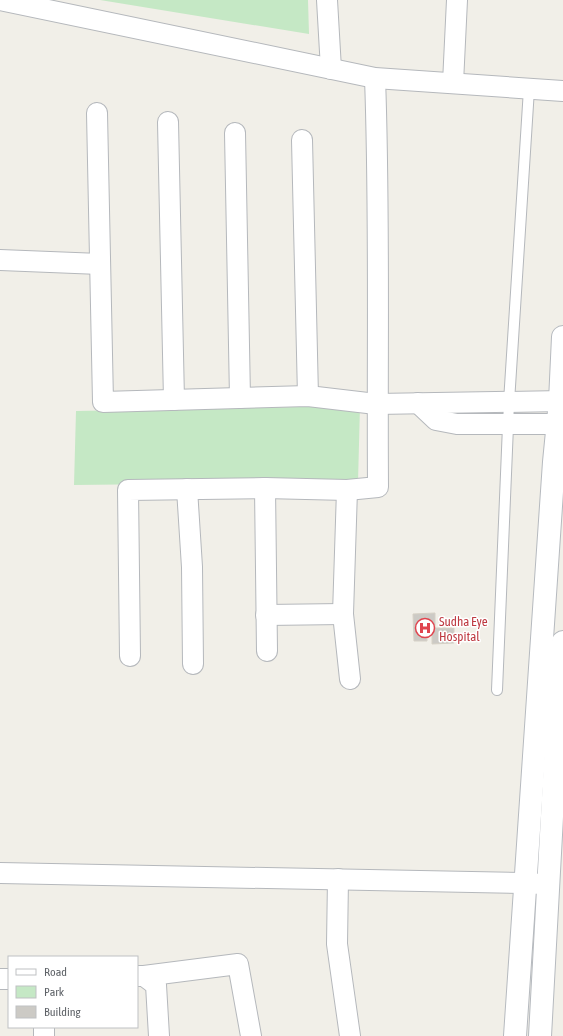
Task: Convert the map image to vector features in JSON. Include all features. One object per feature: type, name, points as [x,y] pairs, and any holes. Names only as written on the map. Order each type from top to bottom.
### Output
[{"type":"main road","points":[[514,1036],[554,462],[560,424],[563,337]]},
{"type":"main road","points":[[540,1036],[556,732],[563,642]]},
{"type":"street","points":[[0,0],[375,78],[563,92]]},
{"type":"street","points":[[327,0],[331,69]]},
{"type":"street","points":[[453,83],[457,0]]},
{"type":"street","points":[[130,656],[128,490],[265,488],[347,490],[378,487],[376,404],[378,143],[375,78]]},
{"type":"street","points":[[97,113],[103,402],[308,396],[376,404],[561,401]]},
{"type":"street","points":[[168,122],[174,400]]},
{"type":"street","points":[[235,133],[240,398]]},
{"type":"street","points":[[302,140],[308,396]]},
{"type":"street","points":[[0,260],[100,264]]},
{"type":"street","points":[[418,403],[436,420],[457,424],[560,424]]},
{"type":"street","points":[[265,488],[266,651]]},
{"type":"street","points":[[187,490],[192,567],[193,664]]},
{"type":"street","points":[[347,490],[343,614],[350,680]]},
{"type":"street","points":[[266,615],[343,614]]},
{"type":"street","points":[[0,873],[524,883],[548,885]]},
{"type":"street","points":[[338,879],[337,944],[350,1036]]},
{"type":"street","points":[[140,976],[238,964],[251,1036]]},
{"type":"street","points":[[140,976],[156,986],[159,1036]]},
{"type":"lane","points":[[497,690],[510,402],[529,89]]},
{"type":"green space","points":[[100,0],[308,0],[309,34]]},
{"type":"green space","points":[[360,406],[358,482],[74,485],[76,411]]},
{"type":"building","points":[[435,613],[435,628],[454,628],[454,643],[432,644],[432,635],[427,635],[427,641],[414,641],[413,614]]},
{"type":"place","name":"Sudha Eye Hospital","points":[[425,628]]}]
